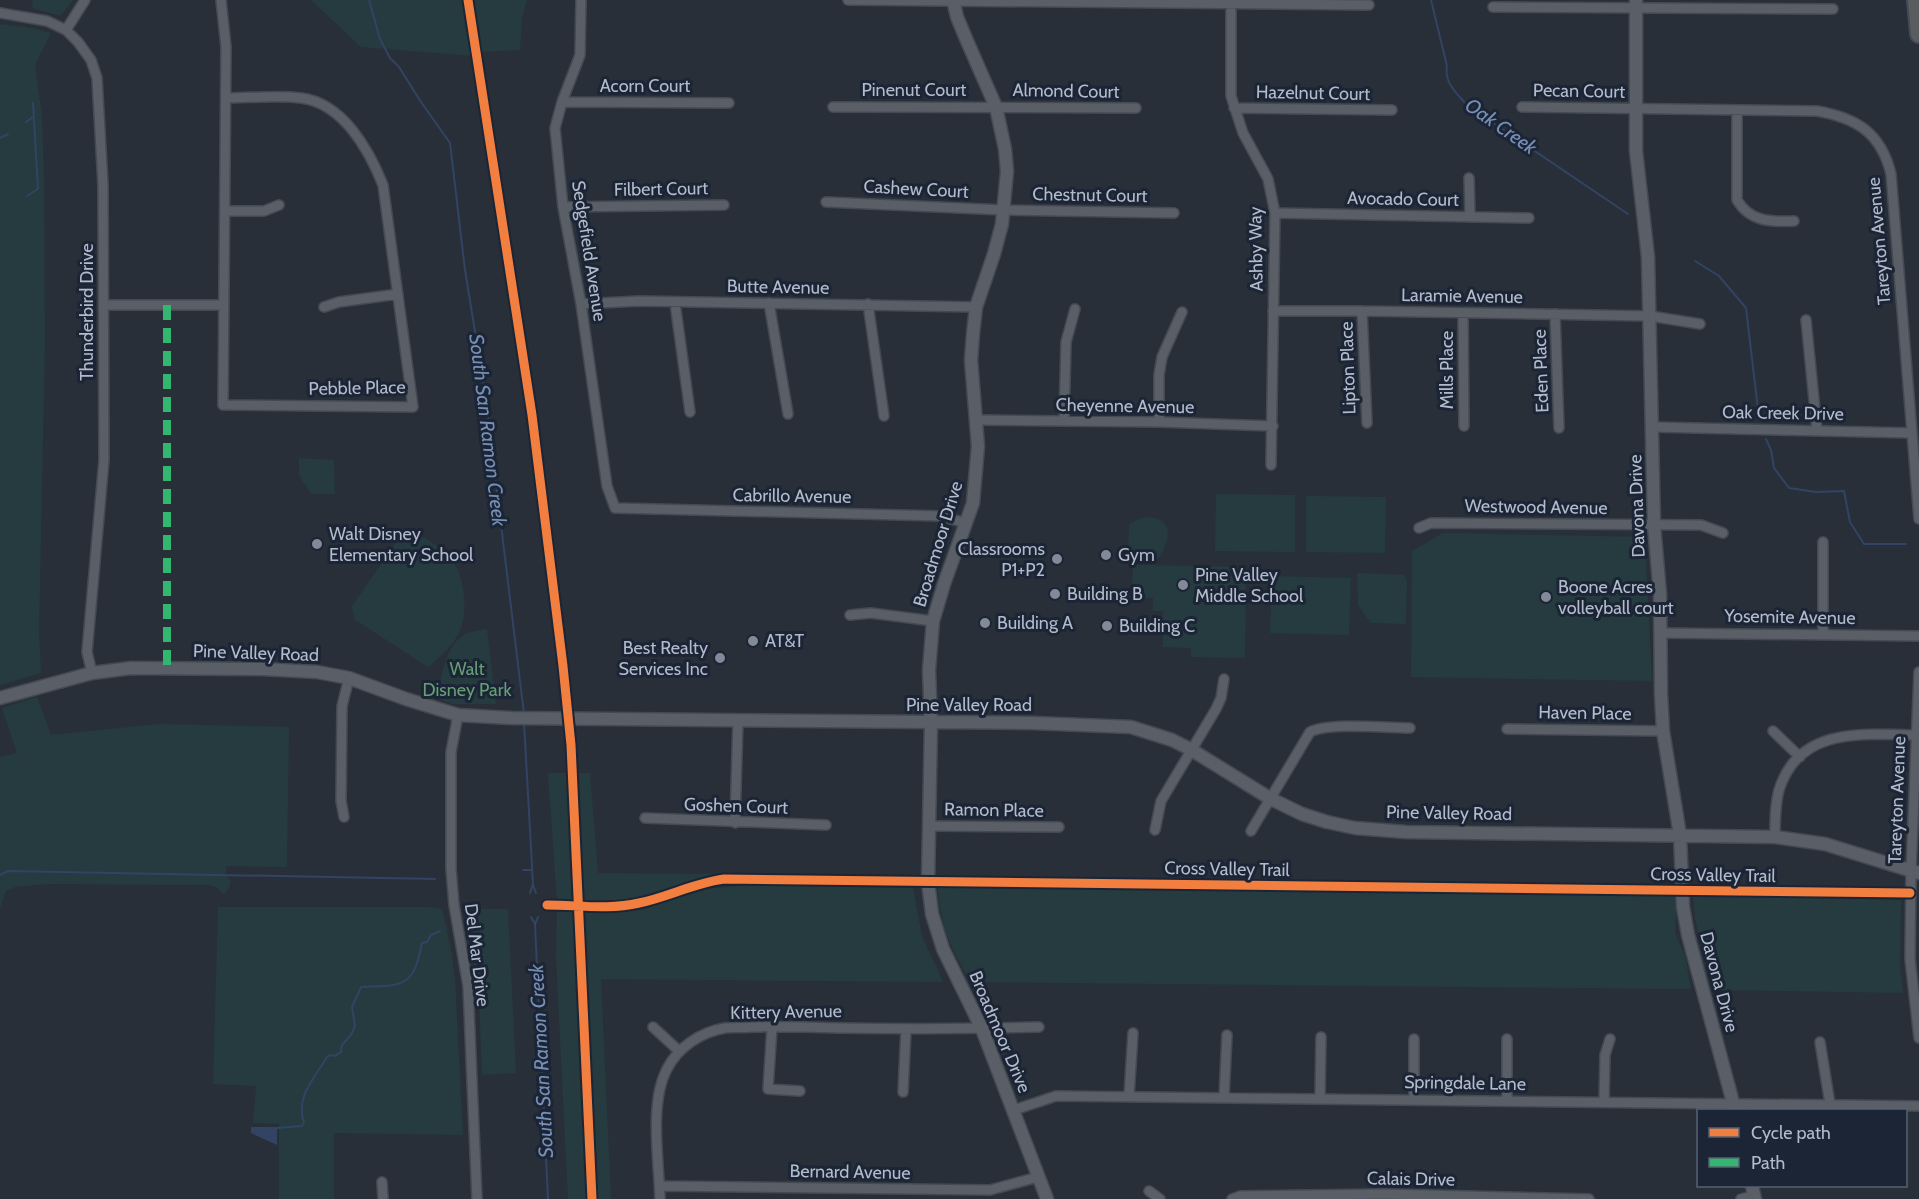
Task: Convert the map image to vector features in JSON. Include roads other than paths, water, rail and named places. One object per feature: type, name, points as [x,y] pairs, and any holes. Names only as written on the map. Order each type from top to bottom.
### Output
[{"type":"highway","points":[[1916,0],[1919,34]]},
{"type":"street","points":[[66,30],[85,0]]},
{"type":"street","name":"Pebble Place","points":[[221,0],[226,47],[223,405],[413,407],[383,185],[374,163],[343,119],[326,107],[302,98],[226,98]]},
{"type":"street","name":"Sedgefield Avenue","points":[[580,0],[580,55],[562,102],[555,128],[563,207],[581,304],[607,486],[615,508]]},
{"type":"street","points":[[849,0],[1369,5]]},
{"type":"street","name":"Broadmoor Drive","points":[[953,1],[966,41],[996,107],[1004,141],[1007,171],[1004,210],[994,254],[976,307],[971,360],[977,420],[977,478],[973,503],[933,621],[929,670],[931,723],[928,882],[932,914],[942,949],[982,1029],[1047,1199]]},
{"type":"street","name":"Ashby Way","points":[[1231,4],[1231,96],[1243,133],[1268,179],[1275,213],[1271,465]]},
{"type":"street","points":[[1493,7],[1636,4],[1833,9]]},
{"type":"street","name":"Davona Drive","points":[[1636,4],[1636,151],[1648,257],[1654,525],[1660,594],[1660,694],[1663,731],[1680,835],[1683,907],[1688,935],[1734,1107]]},
{"type":"street","name":"Thunderbird Drive","points":[[0,13],[47,21],[66,30],[91,60],[97,78],[103,185],[104,459],[87,652],[92,673]]},
{"type":"street","name":"Acorn Court","points":[[562,102],[729,103]]},
{"type":"street","name":"Pecan Court","points":[[1522,106],[1635,109]]},
{"type":"street","name":"Pinenut Court","points":[[832,107],[996,107]]},
{"type":"street","name":"Almond Court","points":[[996,107],[1136,108]]},
{"type":"street","name":"Hazelnut Court","points":[[1234,108],[1392,110]]},
{"type":"street","name":"Tareyton Avenue","points":[[1635,109],[1817,111],[1839,115],[1859,124],[1875,138],[1887,157],[1893,192],[1919,519]]},
{"type":"street","points":[[1737,110],[1737,200],[1743,210],[1757,219],[1794,222]]},
{"type":"street","points":[[1469,178],[1470,216]]},
{"type":"street","name":"Cashew Court","points":[[826,202],[1004,210]]},
{"type":"street","points":[[225,211],[264,211],[279,205]]},
{"type":"street","name":"Filbert Court","points":[[563,207],[724,205]]},
{"type":"street","name":"Chestnut Court","points":[[1004,210],[1174,213]]},
{"type":"street","name":"Avocado Court","points":[[1275,213],[1529,218]]},
{"type":"street","points":[[324,307],[339,302],[398,294]]},
{"type":"street","name":"Butte Avenue","points":[[581,304],[639,301],[976,307]]},
{"type":"street","points":[[675,303],[690,412]]},
{"type":"street","points":[[769,303],[788,414]]},
{"type":"street","points":[[868,304],[884,416]]},
{"type":"street","points":[[104,305],[224,305]]},
{"type":"street","points":[[1064,421],[1066,342],[1075,309]]},
{"type":"street","name":"Laramie Avenue","points":[[1273,311],[1650,316],[1700,324]]},
{"type":"street","name":"Lipton Place","points":[[1362,311],[1367,423]]},
{"type":"street","points":[[1159,422],[1159,375],[1162,357],[1182,312]]},
{"type":"street","name":"Mills Place","points":[[1463,313],[1464,426]]},
{"type":"street","name":"Eden Place","points":[[1555,314],[1559,428]]},
{"type":"street","points":[[1806,320],[1817,430]]},
{"type":"street","name":"Cheyenne Avenue","points":[[977,420],[1273,426]]},
{"type":"street","name":"Oak Creek Drive","points":[[1653,427],[1912,432]]},
{"type":"street","name":"Cabrillo Avenue","points":[[615,508],[940,516],[966,523]]},
{"type":"street","name":"Westwood Avenue","points":[[1419,528],[1431,523],[1701,525],[1723,533]]},
{"type":"street","points":[[1823,542],[1823,634]]},
{"type":"street","points":[[850,615],[871,613],[933,621]]},
{"type":"street","name":"Yosemite Avenue","points":[[1661,633],[1919,636]]},
{"type":"street","name":"Pine Valley Road","points":[[0,698],[92,673],[131,668],[264,669],[317,672],[349,678],[417,703],[458,715],[512,718],[1034,723],[1131,727],[1172,740],[1191,749],[1271,799],[1302,814],[1355,828],[1406,832],[1799,838],[1915,872]]},
{"type":"street","name":"Tareyton Avenue","points":[[1919,672],[1915,872],[1910,959],[1919,1038]]},
{"type":"street","points":[[344,817],[341,801],[342,706],[349,678]]},
{"type":"street","points":[[1155,830],[1161,801],[1216,709],[1221,698],[1224,679]]},
{"type":"street","name":"Del Mar Drive","points":[[458,715],[451,752],[451,869],[454,905],[468,986],[477,1199]]},
{"type":"street","points":[[735,823],[738,720]]},
{"type":"street","points":[[1251,831],[1310,732],[1331,728],[1410,728]]},
{"type":"street","name":"Haven Place","points":[[1507,729],[1663,731]]},
{"type":"street","points":[[1773,731],[1800,757]]},
{"type":"street","points":[[1774,837],[1779,790],[1787,774],[1800,757],[1834,737],[1855,734],[1917,735]]},
{"type":"street","name":"Goshen Court","points":[[645,818],[826,825]]},
{"type":"street","name":"Ramon Place","points":[[929,826],[1059,827]]},
{"type":"street","points":[[653,1027],[679,1051]]},
{"type":"street","points":[[772,1027],[768,1089],[800,1091]]},
{"type":"street","name":"Kittery Avenue","points":[[660,1199],[656,1108],[659,1089],[667,1068],[679,1051],[709,1033],[725,1028],[772,1027],[982,1029],[1039,1027]]},
{"type":"street","points":[[903,1092],[906,1029]]},
{"type":"street","points":[[1129,1096],[1133,1033]]},
{"type":"street","points":[[1224,1098],[1227,1035]]},
{"type":"street","points":[[1320,1098],[1321,1037]]},
{"type":"street","points":[[1414,1039],[1414,1099]]},
{"type":"street","points":[[1507,1039],[1507,1101]]},
{"type":"street","points":[[1604,1102],[1605,1054],[1610,1039]]},
{"type":"street","points":[[1820,1042],[1830,1104]]},
{"type":"street","name":"Springdale Lane","points":[[1014,1110],[1056,1095],[1604,1102],[1734,1107],[1830,1104],[1919,1106]]},
{"type":"street","name":"Bernard Avenue","points":[[660,1186],[866,1194],[990,1191],[1038,1177]]},
{"type":"street","points":[[382,1182],[383,1199]]},
{"type":"street","points":[[1149,1191],[1160,1199]]},
{"type":"street","points":[[1741,1199],[1754,1193]]},
{"type":"street","name":"Calais Drive","points":[[1233,1199],[1240,1196],[1589,1199]]},
{"type":"water","points":[[251,1127],[277,1127],[277,1145],[251,1133]]},
{"type":"waterway","name":"South San Ramon Creek","points":[[369,0],[380,39],[390,58],[399,67],[450,143],[465,270],[485,393],[524,714]]},
{"type":"waterway","name":"Oak Creek","points":[[1431,0],[1447,66],[1447,78],[1452,88],[1468,106],[1628,214]]},
{"type":"waterway","points":[[27,196],[38,189],[33,103]]},
{"type":"waterway","points":[[26,122],[33,117]]},
{"type":"waterway","points":[[0,138],[8,134]]},
{"type":"waterway","name":"Oak Creek","points":[[1695,261],[1719,276],[1746,308],[1759,418]]},
{"type":"waterway","name":"Oak Creek","points":[[1766,439],[1771,450],[1774,468],[1789,488],[1816,492],[1844,491],[1850,522],[1864,544],[1906,544]]},
{"type":"waterway","name":"South San Ramon Creek","points":[[524,723],[533,884],[530,893]]},
{"type":"waterway","points":[[523,870],[532,870]]},
{"type":"waterway","points":[[0,875],[8,871],[435,879]]},
{"type":"waterway","name":"South San Ramon Creek","points":[[533,885],[536,893]]},
{"type":"waterway","name":"South San Ramon Creek","points":[[531,917],[535,924],[548,1199]]},
{"type":"waterway","name":"South San Ramon Creek","points":[[535,924],[538,917]]},
{"type":"waterway","points":[[277,1128],[302,1126],[304,1123],[302,1105],[307,1088],[327,1057],[341,1052],[342,1045],[351,1035],[355,1026],[352,1007],[361,987],[387,986],[404,982],[415,969],[422,943],[427,942],[431,935],[440,931]]},
{"type":"place","name":"Walt Disney Elementary School","points":[[317,544]]},
{"type":"place","name":"Gym","points":[[1106,555]]},
{"type":"place","name":"Classrooms P1+P2","points":[[1057,559]]},
{"type":"place","name":"Pine Valley Middle School","points":[[1183,585]]},
{"type":"place","name":"Building B","points":[[1055,594]]},
{"type":"place","name":"Boone Acres volleyball court","points":[[1546,597]]},
{"type":"place","name":"Building A","points":[[985,623]]},
{"type":"place","name":"Building C","points":[[1107,626]]},
{"type":"place","name":"AT&T","points":[[753,641]]},
{"type":"place","name":"Best Realty Services Inc","points":[[720,658]]},
{"type":"park label","name":"Walt Disney Park","points":[[467,679]]}]
